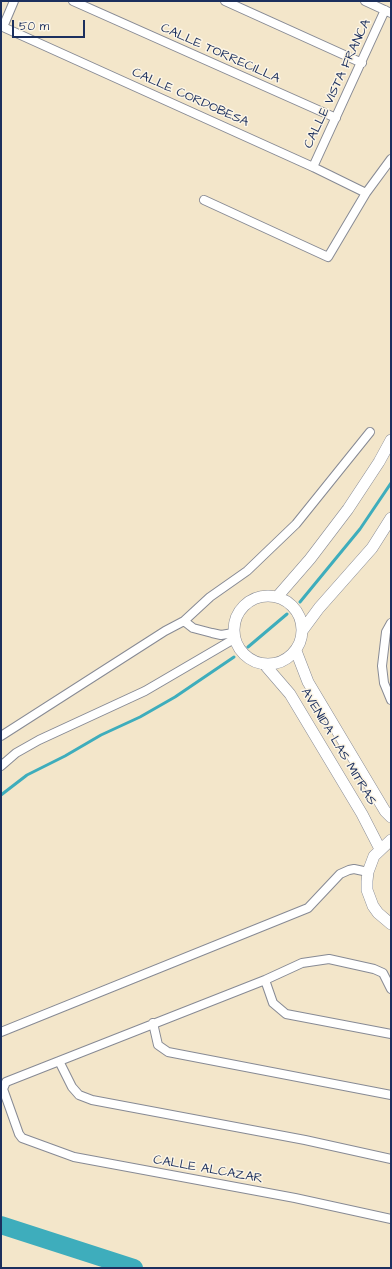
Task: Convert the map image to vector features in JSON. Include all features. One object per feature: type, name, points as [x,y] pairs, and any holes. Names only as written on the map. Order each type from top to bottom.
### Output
[{"type":"street","name":"CALLE CORDOBESA","points":[[14,1],[3,27],[313,167],[366,193]]},
{"type":"street","name":"CALLE TORRECILLA","points":[[73,1],[336,118]]},
{"type":"street","points":[[225,1],[362,63]]},
{"type":"street","points":[[365,1],[388,12]]},
{"type":"street","name":"CALLE VISTA FRANCA","points":[[313,167],[388,12]]},
{"type":"street","points":[[204,200],[328,257],[366,193],[391,159]]},
{"type":"street","points":[[1,736],[165,631],[184,621],[210,597],[247,571],[296,524],[370,432]]},
{"type":"street","points":[[277,597],[291,582],[348,509],[379,462],[391,440]]},
{"type":"street","points":[[302,631],[319,608],[372,548],[391,518]]},
{"type":"street","points":[[262,597],[277,597],[290,604],[295,610],[299,616],[302,631],[296,651],[279,663],[265,665],[245,657],[234,636],[234,626],[238,613],[248,602],[262,597]]},
{"type":"street","points":[[184,621],[193,628],[221,635],[234,636]]},
{"type":"street","points":[[391,623],[386,632],[382,666],[384,683],[391,700]]},
{"type":"street","points":[[1,766],[16,753],[39,740],[145,691],[234,636]]},
{"type":"street","name":"AVENIDA LAS MITRAS","points":[[296,651],[308,682],[385,811],[391,817]]},
{"type":"street","name":"AVENIDA LAS MITRAS","points":[[265,665],[290,694],[362,814],[380,849]]},
{"type":"street","points":[[391,840],[374,856],[368,872],[367,890],[371,902],[378,913],[391,924]]},
{"type":"street","points":[[1,1032],[308,908],[340,874],[349,870],[354,869],[368,872]]},
{"type":"street","points":[[391,989],[383,973],[374,969],[329,959],[302,963],[265,980],[59,1061],[72,1087],[79,1095],[92,1100],[304,1140],[391,1159]]},
{"type":"street","points":[[265,980],[273,1003],[286,1014],[391,1034]]},
{"type":"street","points":[[153,1023],[158,1045],[168,1052],[391,1095]]},
{"type":"street","name":"CALLE ALCAZAR","points":[[59,1061],[11,1080],[4,1086],[3,1089],[19,1134],[22,1138],[74,1157],[295,1198],[391,1219]]},
{"type":"waterway","points":[[300,602],[360,529],[391,483]]},
{"type":"waterway","points":[[248,647],[287,614]]},
{"type":"waterway","points":[[1,795],[27,775],[65,756],[101,735],[140,717],[175,697],[234,657]]},
{"type":"waterway","points":[[1,1225],[134,1268]]}]
